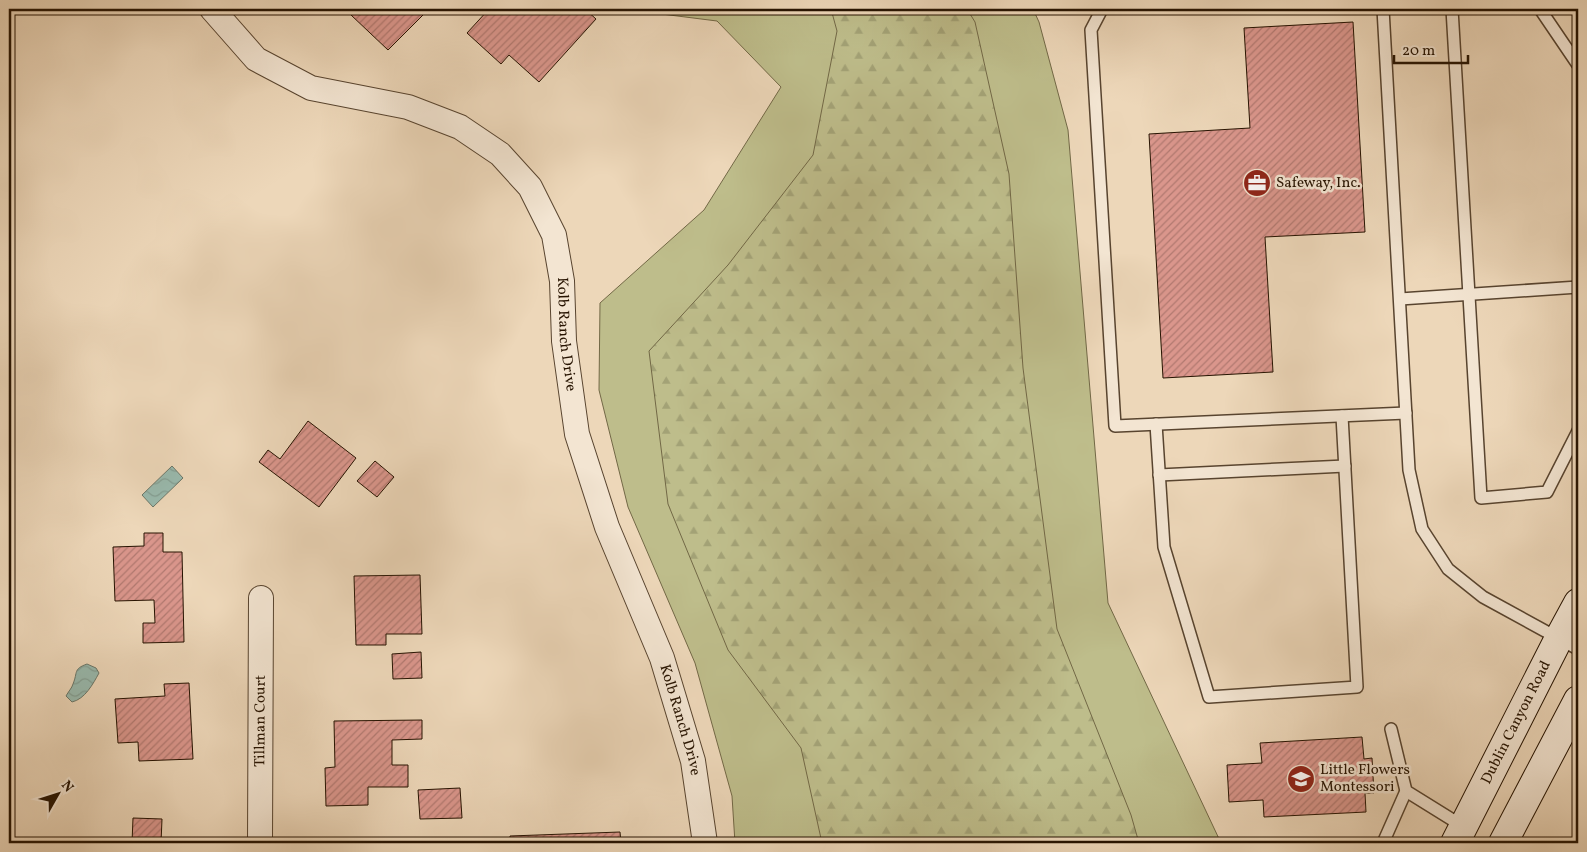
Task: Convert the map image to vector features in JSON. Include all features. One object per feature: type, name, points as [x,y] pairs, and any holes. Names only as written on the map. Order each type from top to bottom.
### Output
[{"type":"main road","name":"Dublin Canyon Road","points":[[1460,835],[1568,643],[1578,604]]},
{"type":"main road","points":[[1503,843],[1578,700]]},
{"type":"street","name":"Kolb Ranch Drive","points":[[212,9],[256,60],[311,88],[408,107],[460,127],[500,154],[530,187],[554,235],[562,281],[564,341],[577,434],[607,527],[662,658],[693,761],[705,843]]},
{"type":"street","name":"Tillman Court","points":[[260,843],[261,598]]},
{"type":"lane","points":[[1102,9],[1091,30],[1116,426],[1406,413]]},
{"type":"lane","points":[[1383,9],[1409,470],[1422,530],[1448,569],[1483,597],[1568,643]]},
{"type":"lane","points":[[1452,9],[1481,498],[1547,492],[1578,431]]},
{"type":"lane","points":[[1540,9],[1578,65]]},
{"type":"lane","points":[[1400,300],[1578,287]]},
{"type":"lane","points":[[1156,424],[1164,547],[1209,697],[1357,687],[1342,416]]},
{"type":"lane","points":[[1159,475],[1345,466]]},
{"type":"lane","points":[[1383,843],[1406,791],[1392,728]]},
{"type":"lane","points":[[1406,791],[1460,835]]},
{"type":"green space","points":[[622,9],[1033,9],[1039,22],[1068,130],[1108,603],[1221,843],[735,843],[732,796],[695,663],[628,507],[599,390],[600,303],[704,210],[781,87],[717,21]]},
{"type":"green space","points":[[831,9],[967,9],[975,22],[1009,174],[1023,368],[1057,629],[1131,815],[1139,843],[822,843],[801,748],[728,650],[668,504],[649,351],[728,265],[813,155],[837,31]]},
{"type":"water","points":[[172,466],[183,478],[153,507],[142,495]]},
{"type":"water","points":[[87,664],[96,668],[99,673],[85,694],[72,702],[66,696],[78,669]]},
{"type":"building","points":[[357,9],[429,9],[388,50],[351,15]]},
{"type":"building","points":[[489,9],[585,9],[596,19],[539,82],[509,55],[501,64],[467,33]]},
{"type":"building","name":"Safeway, Inc.","points":[[1353,22],[1365,232],[1265,237],[1273,372],[1163,378],[1149,134],[1250,128],[1244,28]]},
{"type":"building","points":[[308,421],[356,458],[319,507],[259,462],[268,450],[280,459]]},
{"type":"building","points":[[375,461],[394,477],[377,497],[357,481]]},
{"type":"building","points":[[144,533],[163,533],[163,552],[182,552],[184,642],[143,643],[143,623],[155,623],[154,600],[115,601],[113,547],[144,546]]},
{"type":"building","points":[[420,575],[422,634],[386,634],[386,645],[356,645],[354,576]]},
{"type":"building","points":[[421,652],[422,678],[393,679],[392,654]]},
{"type":"building","points":[[189,683],[193,759],[139,761],[138,742],[118,743],[115,699],[165,696],[164,684]]},
{"type":"building","points":[[422,720],[422,739],[392,740],[392,765],[408,765],[408,787],[368,787],[368,805],[326,806],[325,768],[335,767],[334,721]]},
{"type":"building","name":"Little Flowers Montessori","points":[[1362,737],[1364,759],[1372,758],[1374,793],[1365,793],[1366,812],[1264,817],[1263,800],[1229,802],[1227,765],[1262,763],[1260,743]]},
{"type":"building","points":[[460,788],[462,818],[420,819],[418,790]]},
{"type":"building","points":[[133,818],[162,819],[161,843],[132,843]]},
{"type":"building","points":[[620,832],[621,843],[510,843],[510,836]]},
{"type":"place","name":"Safeway, Inc.","points":[[1257,183]]},
{"type":"place","name":"Little Flowers Montessori","points":[[1301,779]]}]
